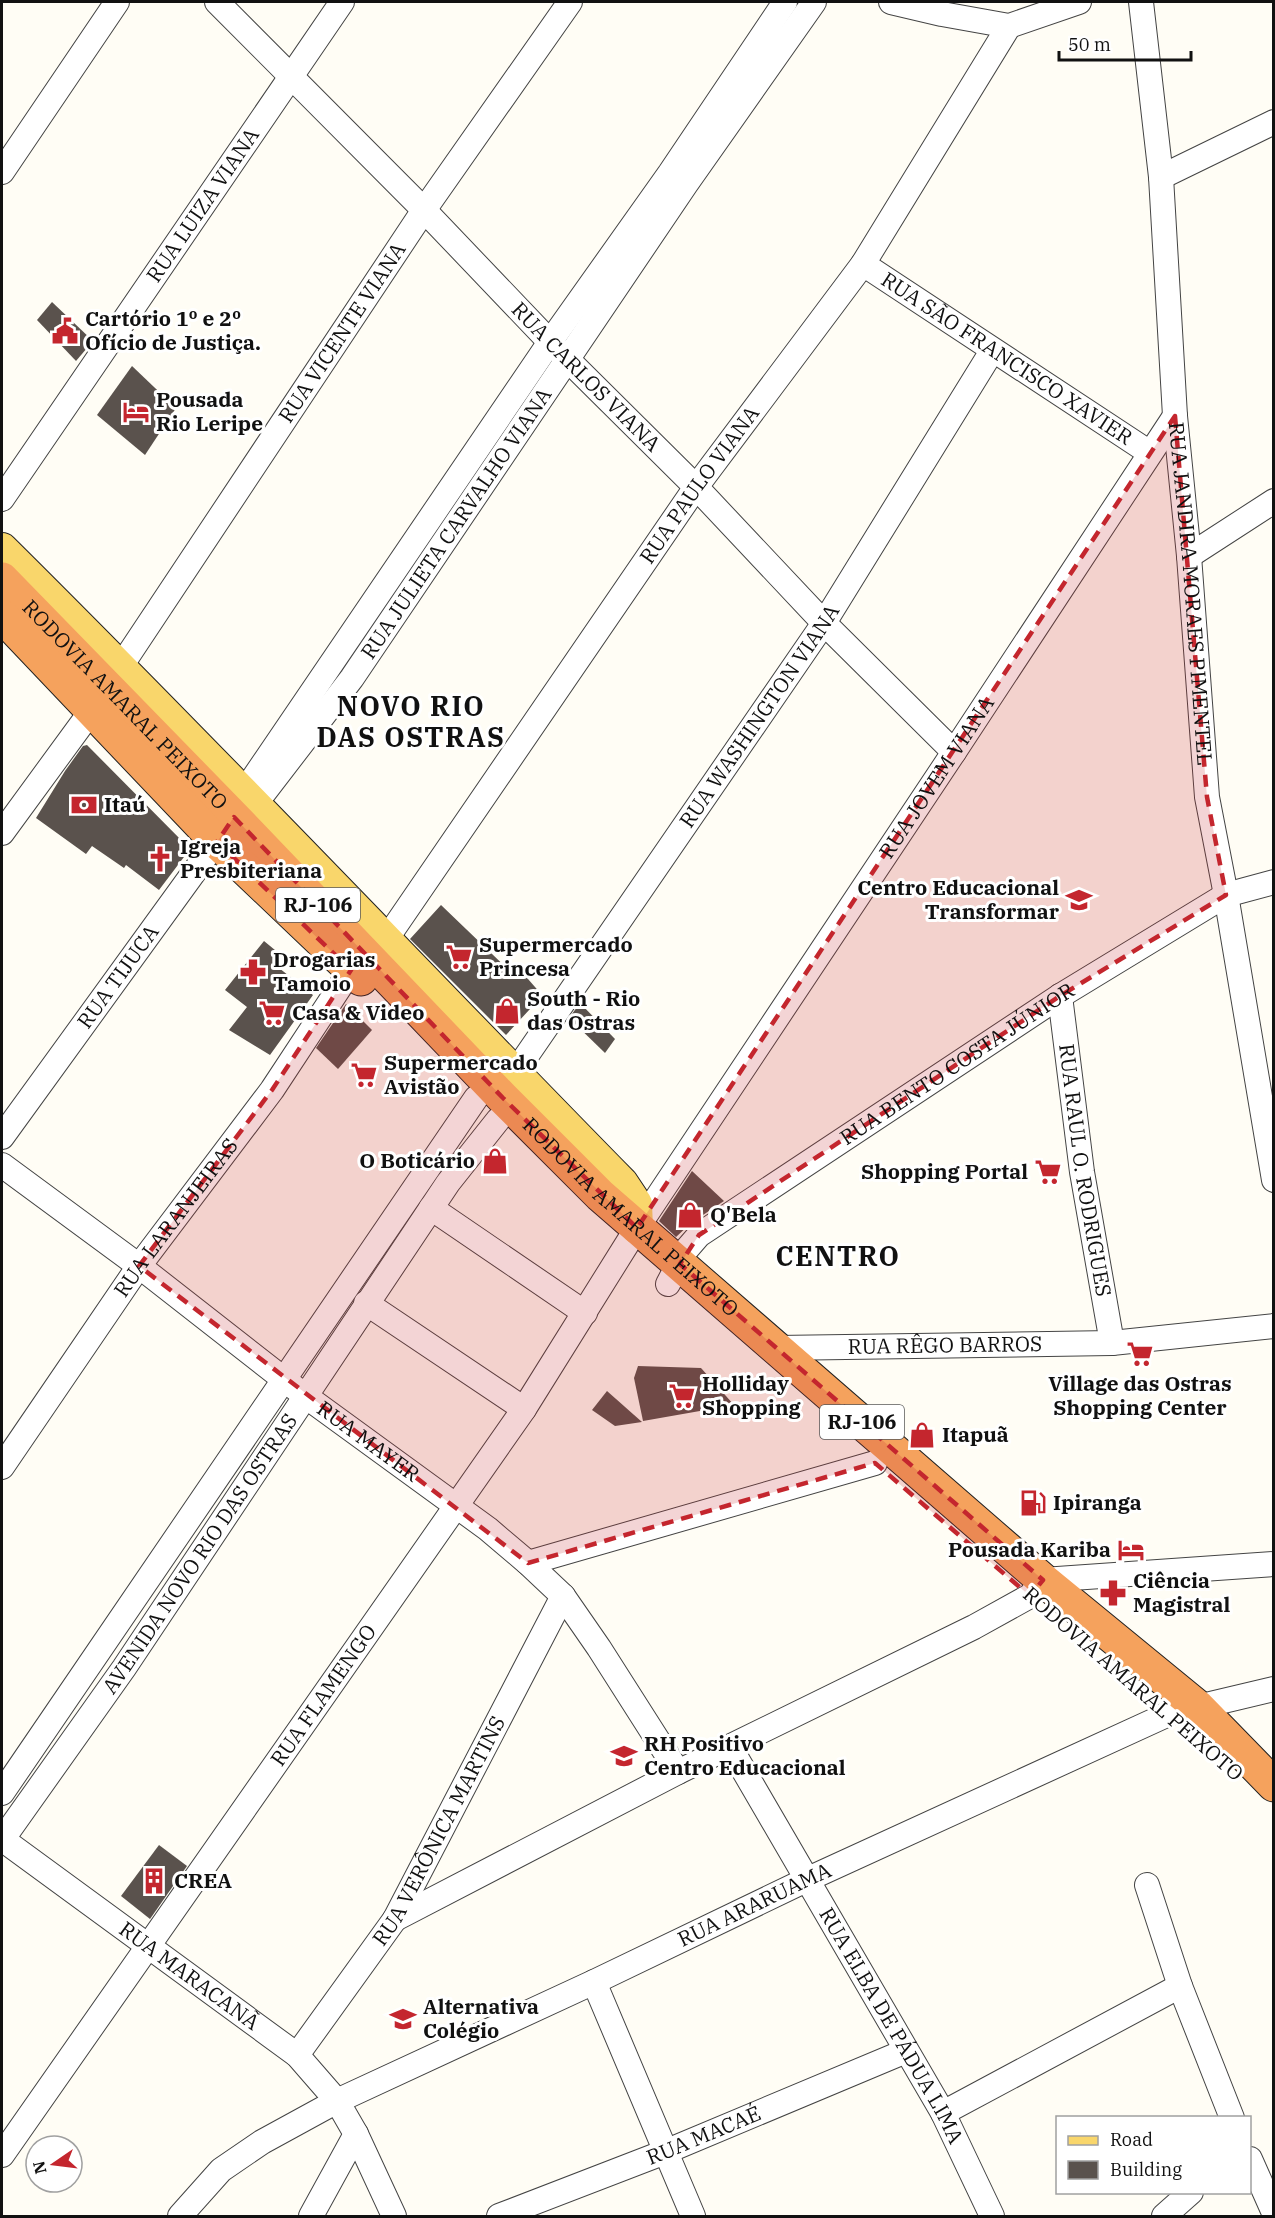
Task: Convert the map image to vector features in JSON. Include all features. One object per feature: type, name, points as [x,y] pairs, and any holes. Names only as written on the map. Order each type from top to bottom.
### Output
[{"type":"highway","name":"RODOVIA AMARAL PEIXOTO","points":[[2,579],[237,813],[503,1098],[600,1195],[631,1237]]},
{"type":"highway","name":"RODOVIA AMARAL PEIXOTO","points":[[2,615],[92,710],[237,813],[351,970],[584,1208],[631,1237],[674,1274],[875,1464],[1037,1588],[1186,1709],[1274,1785]]},
{"type":"highway","name":"RODOVIA AMARAL PEIXOTO","points":[[674,1274],[777,1348],[1037,1588]]},
{"type":"highway","name":"RODOVIA AMARAL PEIXOTO","points":[[1186,1709],[1212,1746],[1274,1809]]},
{"type":"main road","points":[[2,549],[121,666],[237,813],[386,941],[622,1183],[636,1204],[631,1237]]},
{"type":"street","points":[[2,172],[117,2]]},
{"type":"street","name":"RUA CARLOS VIANA","points":[[217,2],[424,210],[550,342],[696,487],[824,623],[954,752]]},
{"type":"street","name":"RUA LUIZA VIANA","points":[[2,499],[342,2]]},
{"type":"street","name":"RUA VICENTE VIANA","points":[[121,666],[424,210],[570,2]]},
{"type":"street","name":"RUA JULIETA CARVALHO VIANA","points":[[237,813],[550,342],[670,173],[784,2]]},
{"type":"street","name":"RUA JULIETA CARVALHO VIANA","points":[[237,813],[352,678],[687,184],[814,2]]},
{"type":"street","points":[[891,2],[1009,26],[1079,2]]},
{"type":"street","name":"RUA JANDIRA MORAES PIMENTEL","points":[[1141,2],[1161,177],[1175,416],[1189,556],[1207,797],[1226,895],[1274,1180]]},
{"type":"street","name":"RUA PAULO VIANA","points":[[386,941],[696,487],[862,264],[1009,26]]},
{"type":"street","points":[[1161,177],[1274,122]]},
{"type":"street","name":"RUA SÃO FRANCISCO XAVIER","points":[[862,264],[1150,453]]},
{"type":"street","name":"RUA WASHINGTON VIANA","points":[[514,1074],[824,623],[992,351]]},
{"type":"street","name":"RUA JOVEM VIANA","points":[[631,1237],[1175,416]]},
{"type":"street","points":[[1189,556],[1274,501]]},
{"type":"street","points":[[2,833],[92,710]]},
{"type":"street","name":"RUA TIJUCA","points":[[2,1137],[237,813]]},
{"type":"street","name":"RUA BENTO COSTA JÚNIOR","points":[[674,1274],[686,1250],[699,1235],[1060,996],[1226,895],[1274,882]]},
{"type":"street","name":"RUA LARANJEIRAS","points":[[2,1467],[139,1266],[272,1090],[351,970]]},
{"type":"street","name":"RUA RAUL O. RODRIGUES","points":[[1060,996],[1082,1172],[1112,1343]]},
{"type":"street","name":"AVENIDA NOVO RIO DAS OSTRAS","points":[[2,1840],[124,1668],[304,1395],[454,1175],[487,1109]]},
{"type":"street","name":"AVENIDA NOVO RIO DAS OSTRAS","points":[[2,1792],[282,1378],[395,1218],[487,1109]]},
{"type":"street","name":"RUA MAYER","points":[[2,1165],[139,1266],[304,1395],[454,1507],[488,1529],[528,1563],[563,1596],[600,1648],[678,1773]]},
{"type":"street","points":[[431,1208],[585,1313]]},
{"type":"street","name":"RUA FLAMENGO","points":[[2,2156],[524,1409],[631,1237]]},
{"type":"street","points":[[366,1303],[524,1409]]},
{"type":"street","name":"RUA RÊGO BARROS","points":[[777,1348],[1112,1343],[1274,1326]]},
{"type":"street","points":[[528,1563],[875,1464]]},
{"type":"street","points":[[395,1919],[678,1773],[974,1627],[1037,1588],[1274,1564]]},
{"type":"street","name":"RUA VERÔNICA MARTINS","points":[[297,2055],[395,1919],[563,1596]]},
{"type":"street","name":"RUA ARARUAMA","points":[[180,2217],[221,2170],[262,2142],[337,2101],[594,1982],[806,1880],[1186,1709],[1274,1689]]},
{"type":"street","name":"RUA ELBA DE PÁDUA LIMA","points":[[730,1748],[943,2113],[992,2217]]},
{"type":"street","name":"RUA MARACANÃ","points":[[2,1840],[297,2055],[337,2101],[356,2134],[394,2217]]},
{"type":"street","points":[[1147,1886],[1180,1986],[1231,2116]]},
{"type":"street","points":[[594,1982],[693,2217]]},
{"type":"street","points":[[943,2113],[1180,1986]]},
{"type":"street","name":"RUA MACAÉ","points":[[499,2217],[665,2152],[906,2050]]},
{"type":"street","points":[[311,2217],[356,2134]]},
{"type":"street","points":[[1251,2161],[1274,2213]]},
{"type":"street","points":[[1164,2217],[1190,2194]]},
{"type":"highlighted area","points":[[1175,416],[1207,797],[1226,895],[1060,996],[699,1235],[680,1264],[1043,1580],[1030,1596],[875,1463],[528,1563],[139,1266],[272,1090],[351,970],[217,842],[234,817],[503,1098],[637,1228]]},
{"type":"building","name":"Cartório 1º e 2º Ofício de Justiça.","points":[[52,302],[93,341],[76,361],[37,320]]},
{"type":"building","name":"Pousada Rio Leripe","points":[[132,366],[176,408],[145,455],[97,415]]},
{"type":"building","points":[[87,745],[190,849],[159,890],[126,865],[124,868],[92,846],[86,854],[36,818],[65,771],[83,746]]},
{"type":"building","name":"Supermercado Princesa","points":[[441,905],[516,977],[521,971],[542,995],[506,1035],[410,939]]},
{"type":"building","name":"Casa & Video","points":[[264,941],[281,955],[274,964],[313,995],[270,1055],[229,1030],[247,1007],[225,990]]},
{"type":"building","points":[[580,1003],[615,1039],[605,1053],[569,1018]]},
{"type":"building","points":[[346,1004],[372,1030],[338,1069],[316,1048]]},
{"type":"building","name":"Q'Bela","points":[[692,1171],[724,1201],[691,1223],[676,1237],[659,1221]]},
{"type":"building","name":"Holliday Shopping","points":[[638,1366],[701,1368],[734,1405],[643,1421],[634,1378]]},
{"type":"building","points":[[607,1391],[642,1422],[615,1426],[592,1410]]},
{"type":"building","name":"CREA","points":[[159,1845],[187,1866],[150,1919],[121,1896]]},
{"type":"place","name":"Cartório 1º e 2º Ofício de Justiça.","points":[[65,331]]},
{"type":"place","name":"Pousada Rio Leripe","points":[[136,412]]},
{"type":"place","name":"Itaú","points":[[84,805]]},
{"type":"place","name":"Igreja Presbiteriana","points":[[160,859]]},
{"type":"place","name":"Centro Educacional Transformar","points":[[1079,900]]},
{"type":"place","name":"Supermercado Princesa","points":[[459,957]]},
{"type":"place","name":"Drogarias Tamoio","points":[[253,972]]},
{"type":"place","name":"South - Rio das Ostras","points":[[507,1011]]},
{"type":"place","name":"Casa & Video","points":[[272,1013]]},
{"type":"place","name":"Supermercado Avistão","points":[[364,1075]]},
{"type":"place","name":"O Boticário","points":[[495,1161]]},
{"type":"place","name":"Shopping Portal","points":[[1048,1172]]},
{"type":"place","name":"Q'Bela","points":[[690,1215]]},
{"type":"place","name":"Village das Ostras Shopping Center","points":[[1140,1354]]},
{"type":"place","name":"Holliday Shopping","points":[[682,1396]]},
{"type":"place","name":"Itapuã","points":[[922,1435]]},
{"type":"place","name":"Ipiranga","points":[[1033,1503]]},
{"type":"place","name":"Pousada Kariba","points":[[1131,1550]]},
{"type":"place","name":"Ciência Magistral","points":[[1113,1593]]},
{"type":"place","name":"RH Positivo Centro Educacional","points":[[624,1756]]},
{"type":"place","name":"CREA","points":[[154,1881]]},
{"type":"place","name":"Alternativa Colégio","points":[[403,2019]]},
{"type":"district","name":"NOVO RIO DAS OSTRAS","points":[[411,722]]},
{"type":"district","name":"CENTRO","points":[[838,1257]]}]
